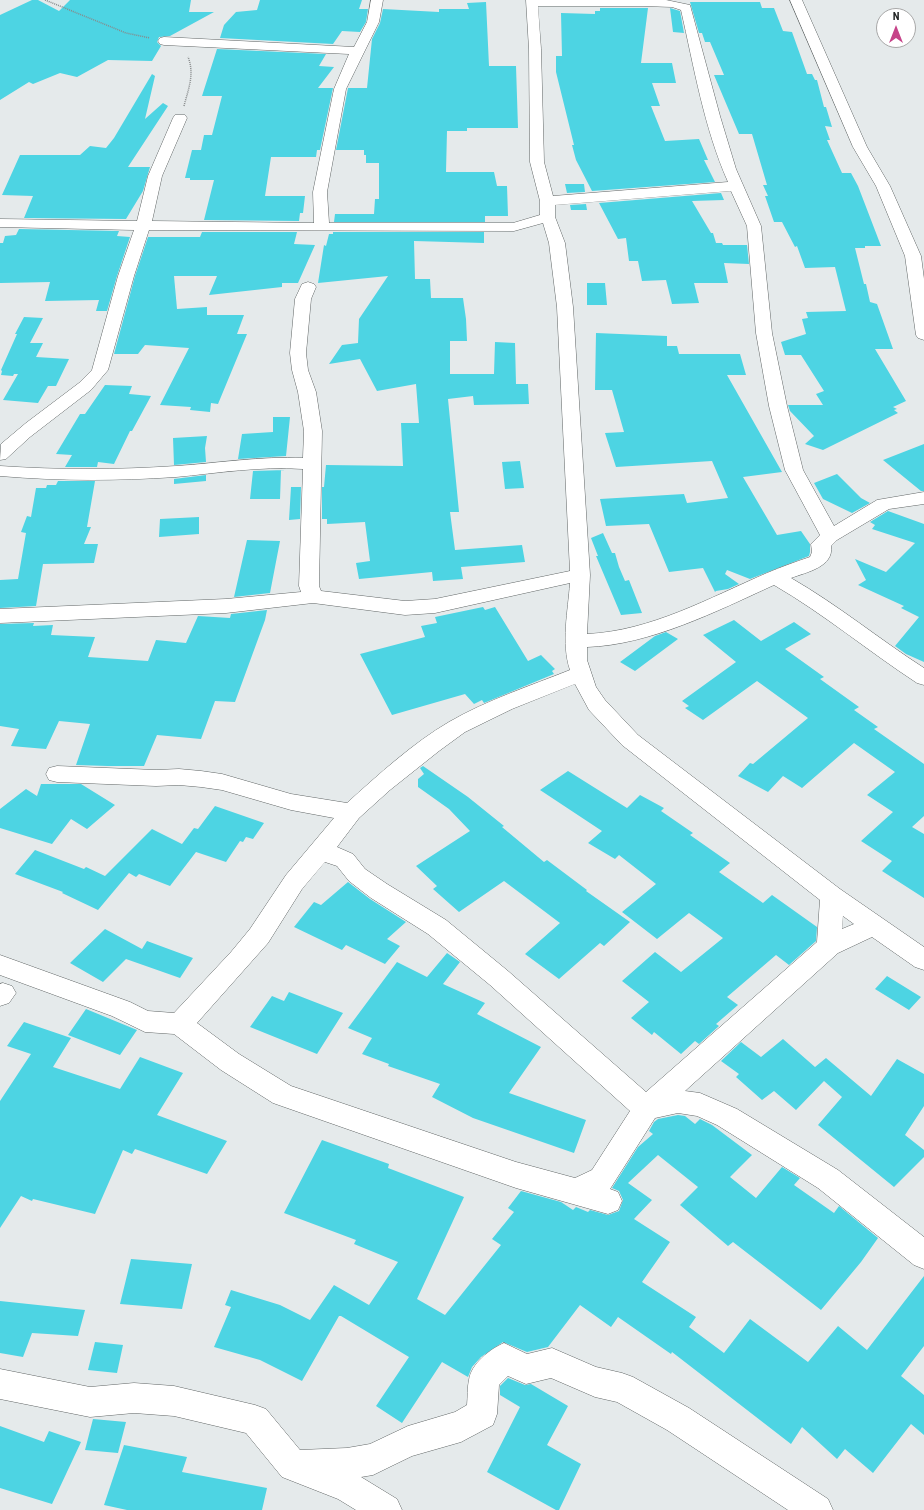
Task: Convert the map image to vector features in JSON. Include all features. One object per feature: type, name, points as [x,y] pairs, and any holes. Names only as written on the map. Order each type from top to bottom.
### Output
[{"type":"street","points":[[340,89],[373,22],[378,0]]},
{"type":"street","points":[[796,0],[860,147],[883,186],[913,256],[924,335]]},
{"type":"street","points":[[830,536],[794,470],[778,406],[764,333],[754,226],[736,186],[713,116],[686,8],[673,4],[643,2],[532,1],[535,49],[537,162],[548,209],[545,238],[565,307],[580,575],[576,641],[577,660],[586,688],[597,705],[630,740],[832,896],[924,960]]},
{"type":"street","points":[[164,41],[357,51],[340,89],[320,192],[322,227]]},
{"type":"street","points":[[0,455],[18,437],[95,378],[100,370],[126,276],[143,226],[155,176],[180,118]]},
{"type":"street","points":[[514,227],[548,209],[736,186]]},
{"type":"street","points":[[0,223],[143,226],[514,227],[545,238]]},
{"type":"street","points":[[308,287],[303,299],[298,353],[300,370],[307,392],[314,431],[309,586],[313,597]]},
{"type":"street","points":[[0,471],[55,475],[178,471],[272,462],[313,464]]},
{"type":"street","points":[[576,641],[603,640],[624,637],[701,611],[775,577],[817,561],[822,552],[821,544],[830,536],[884,504],[924,498]]},
{"type":"street","points":[[0,616],[226,606],[313,597],[405,608],[435,606],[580,575]]},
{"type":"street","points":[[775,577],[811,598],[884,652],[924,678]]},
{"type":"street","points":[[180,1024],[240,959],[259,936],[294,882],[351,812],[432,745],[457,727],[504,704],[581,674]]},
{"type":"street","points":[[57,774],[156,778],[179,777],[200,779],[222,782],[291,802],[351,812]]},
{"type":"street","points":[[320,851],[344,860],[357,875],[379,891],[437,927],[499,978],[646,1109]]},
{"type":"street","points":[[829,946],[832,896]]},
{"type":"street","points":[[576,1191],[602,1179],[646,1109],[829,946],[874,925]]},
{"type":"street","points":[[0,965],[121,1009],[145,1021],[180,1024],[230,1062],[282,1096],[516,1175],[608,1201]]},
{"type":"street","points":[[646,1109],[678,1101],[700,1105],[726,1117],[828,1179],[924,1255]]},
{"type":"street","points":[[292,1466],[346,1464],[373,1459],[408,1442],[461,1426],[482,1414],[484,1379],[504,1358],[526,1369],[552,1363],[595,1382],[622,1388],[678,1420],[817,1510]]},
{"type":"street","points":[[0,1384],[90,1402],[134,1398],[174,1401],[255,1420],[292,1466],[348,1487],[386,1510]]},
{"type":"path","points":[[45,0],[126,33],[164,41],[188,56],[192,64],[190,80],[180,118]]},
{"type":"building","points":[[32,0],[38,0],[59,11],[70,0],[191,0],[189,12],[214,12],[170,36],[159,37],[157,42],[161,46],[152,61],[108,60],[77,77],[60,73],[33,84],[29,82],[0,100],[0,15]]},
{"type":"building","points":[[260,0],[362,0],[359,9],[368,9],[366,22],[360,32],[342,31],[333,44],[220,38],[224,25],[236,12],[257,10]]},
{"type":"building","points":[[486,2],[489,66],[516,66],[518,128],[467,128],[467,131],[447,131],[446,172],[494,172],[497,186],[507,186],[508,216],[485,216],[485,222],[334,222],[335,214],[374,214],[375,199],[379,199],[379,163],[366,163],[366,155],[364,155],[364,150],[336,150],[348,88],[367,88],[372,39],[380,23],[383,9],[439,12],[439,9],[469,9],[467,3]]},
{"type":"building","points":[[690,2],[760,2],[762,8],[774,8],[783,31],[792,32],[807,74],[812,74],[815,80],[817,80],[824,107],[826,107],[832,127],[825,126],[830,140],[827,140],[842,173],[851,173],[858,186],[881,246],[865,246],[865,248],[855,248],[870,302],[877,304],[893,349],[875,349],[906,401],[893,407],[897,409],[894,410],[898,413],[823,450],[805,444],[814,436],[790,411],[788,405],[823,405],[816,394],[824,391],[801,355],[785,355],[781,342],[806,334],[802,319],[808,318],[806,312],[846,311],[835,267],[805,268],[797,246],[795,247],[782,222],[774,222],[765,196],[768,196],[763,185],[767,185],[752,134],[739,134],[714,75],[724,75],[710,42],[705,42],[702,33],[699,33]]},
{"type":"building","points":[[600,8],[648,8],[641,63],[672,63],[676,83],[652,83],[660,106],[651,106],[665,141],[699,139],[708,160],[704,160],[715,182],[592,191],[576,160],[572,145],[574,145],[556,72],[556,56],[562,56],[561,13],[595,14],[595,11],[600,11]]},
{"type":"building","points":[[670,8],[680,11],[684,33],[673,32]]},
{"type":"building","points":[[217,49],[326,54],[319,66],[334,67],[318,88],[333,88],[320,150],[317,150],[316,157],[271,157],[265,196],[305,196],[303,213],[300,213],[299,221],[204,220],[214,180],[190,180],[190,178],[185,178],[192,150],[201,150],[204,135],[212,135],[222,96],[202,96]]},
{"type":"building","points":[[152,74],[155,76],[145,119],[163,103],[168,106],[128,167],[150,167],[143,191],[126,219],[24,218],[33,196],[2,195],[20,155],[80,155],[90,146],[106,148],[114,138]]},
{"type":"building","points":[[565,184],[584,184],[585,192],[567,193]]},
{"type":"building","points":[[721,193],[724,200],[692,201],[711,233],[713,233],[716,243],[722,243],[723,245],[747,245],[749,264],[724,263],[728,283],[694,283],[699,303],[672,304],[666,280],[642,281],[638,261],[629,261],[626,238],[618,239],[599,203]]},
{"type":"building","points":[[586,204],[587,210],[571,210],[570,205]]},
{"type":"building","points":[[19,229],[119,231],[117,236],[130,237],[107,311],[96,311],[99,300],[45,301],[50,282],[0,283],[0,243],[3,243],[5,236],[16,235]]},
{"type":"building","points":[[202,232],[297,232],[294,244],[315,245],[298,283],[282,283],[282,287],[209,295],[217,276],[174,276],[177,309],[207,307],[207,315],[244,315],[237,334],[247,334],[218,404],[211,403],[210,412],[190,410],[191,407],[160,405],[189,348],[145,345],[138,354],[114,354],[135,276],[148,237],[200,237]]},
{"type":"building","points":[[333,232],[484,232],[484,243],[414,241],[415,279],[430,279],[431,298],[463,298],[467,341],[450,341],[450,374],[494,374],[495,342],[515,343],[516,384],[528,384],[529,404],[474,405],[473,396],[448,399],[459,512],[450,512],[455,550],[522,545],[525,562],[461,567],[463,579],[433,581],[432,572],[359,579],[356,563],[370,561],[365,522],[327,524],[327,519],[322,519],[322,487],[324,487],[326,465],[403,466],[401,423],[419,423],[416,384],[377,391],[360,359],[329,364],[342,345],[358,343],[359,319],[388,276],[318,283],[324,245],[326,246],[329,234],[333,234]]},
{"type":"building","points":[[587,283],[605,283],[607,305],[587,305]]},
{"type":"building","points":[[24,317],[43,318],[30,343],[43,343],[36,357],[69,359],[56,386],[48,386],[38,403],[3,400],[18,374],[14,374],[13,376],[1,375],[1,370],[17,334],[15,334]]},
{"type":"building","points":[[596,333],[667,336],[667,346],[677,346],[679,354],[740,354],[746,375],[727,375],[782,472],[743,477],[777,535],[801,531],[810,544],[809,556],[750,579],[727,570],[725,574],[739,584],[728,589],[715,592],[703,568],[669,572],[649,524],[606,526],[600,499],[684,494],[687,503],[728,498],[712,461],[616,467],[605,433],[624,432],[612,390],[595,390]]},
{"type":"building","points":[[105,385],[132,386],[129,394],[151,396],[132,431],[130,431],[114,464],[98,462],[97,467],[65,467],[72,455],[56,454],[80,414],[85,414]]},
{"type":"building","points":[[273,417],[290,417],[286,456],[238,459],[242,434],[273,432]]},
{"type":"building","points":[[207,436],[205,448],[206,462],[174,465],[173,438]]},
{"type":"building","points":[[924,444],[924,491],[921,491],[883,460]]},
{"type":"building","points":[[520,461],[524,488],[505,489],[502,462]]},
{"type":"building","points":[[281,470],[280,499],[250,499],[253,471]]},
{"type":"building","points":[[837,474],[861,498],[870,503],[852,513],[823,499],[814,483]]},
{"type":"building","points":[[206,475],[206,481],[174,484],[174,479]]},
{"type":"building","points":[[58,481],[95,481],[87,527],[91,527],[84,544],[98,544],[94,563],[43,564],[36,606],[0,608],[0,580],[18,579],[26,533],[21,532],[27,516],[31,517],[36,488],[46,488],[47,485],[56,485]]},
{"type":"building","points":[[291,487],[301,487],[300,519],[289,520]]},
{"type":"building","points":[[888,511],[924,524],[924,662],[906,654],[895,646],[919,617],[901,608],[904,606],[858,585],[866,580],[855,559],[886,572],[915,543],[872,529],[875,525],[870,522]]},
{"type":"building","points":[[199,517],[199,534],[159,537],[160,519]]},
{"type":"building","points":[[603,533],[612,553],[615,553],[625,581],[629,580],[642,613],[621,615],[596,556],[598,556],[591,538]]},
{"type":"building","points":[[247,540],[280,541],[270,593],[234,597]]},
{"type":"building","points":[[483,607],[485,610],[495,607],[528,661],[541,655],[555,669],[552,671],[554,674],[484,703],[482,700],[474,704],[465,694],[392,715],[360,654],[425,637],[421,626],[437,623],[435,617]]},
{"type":"building","points":[[267,610],[265,620],[235,702],[215,701],[201,739],[157,735],[144,766],[76,765],[90,724],[59,721],[46,749],[11,746],[19,729],[0,726],[0,624],[34,623],[33,626],[53,625],[51,635],[95,637],[88,657],[148,661],[156,640],[186,643],[198,616],[230,618],[231,614]]},
{"type":"building","points":[[734,620],[761,641],[794,622],[811,634],[785,649],[824,677],[820,679],[859,707],[854,710],[878,727],[874,729],[924,764],[924,816],[912,827],[924,834],[924,898],[882,871],[892,861],[861,841],[893,812],[867,795],[895,772],[854,743],[802,788],[783,776],[768,792],[738,776],[750,763],[753,764],[808,718],[757,681],[703,720],[685,708],[689,706],[682,701],[736,662],[703,635]]},
{"type":"building","points":[[666,632],[678,639],[635,671],[620,662],[655,636]]},
{"type":"building","points":[[423,766],[468,797],[504,826],[502,827],[544,862],[547,860],[587,890],[586,891],[630,922],[604,946],[600,943],[559,979],[525,954],[560,923],[504,881],[459,912],[433,889],[437,886],[416,866],[470,831],[449,809],[418,787],[418,779],[424,774],[420,768]]},
{"type":"building","points":[[568,771],[627,808],[640,795],[664,808],[661,811],[693,833],[690,835],[730,863],[719,872],[763,903],[772,895],[817,927],[816,941],[789,965],[776,955],[727,997],[738,1005],[716,1024],[719,1026],[699,1044],[695,1041],[681,1054],[654,1032],[652,1035],[631,1018],[649,1002],[622,981],[655,952],[681,972],[723,938],[689,913],[657,939],[622,912],[656,884],[619,855],[615,859],[588,843],[602,831],[540,790]]},
{"type":"building","points":[[41,784],[81,784],[115,805],[87,829],[71,819],[52,844],[0,828],[0,809],[26,789],[37,796]]},
{"type":"building","points":[[215,806],[264,823],[253,839],[246,837],[243,842],[240,841],[226,862],[196,852],[170,886],[139,874],[136,877],[129,873],[98,910],[62,893],[63,892],[15,874],[35,850],[84,869],[86,867],[105,876],[152,829],[182,844],[194,828],[198,829]]},
{"type":"building","points":[[348,882],[370,899],[406,922],[387,939],[400,946],[385,964],[346,945],[342,950],[294,927],[314,902],[321,905]]},
{"type":"building","points":[[105,929],[142,949],[147,941],[193,958],[180,978],[126,959],[103,982],[70,963]]},
{"type":"building","points":[[447,953],[460,962],[443,984],[485,1003],[477,1014],[541,1047],[509,1093],[586,1120],[574,1153],[473,1118],[432,1097],[440,1084],[388,1066],[389,1064],[362,1054],[372,1038],[348,1028],[397,962],[427,977]]},
{"type":"building","points":[[887,976],[921,997],[909,1010],[875,989]]},
{"type":"building","points":[[289,992],[343,1013],[317,1054],[250,1027],[272,996],[284,1001]]},
{"type":"building","points":[[86,1009],[137,1030],[120,1055],[68,1035]]},
{"type":"building","points":[[24,1022],[71,1038],[53,1067],[120,1089],[140,1057],[183,1073],[157,1115],[227,1141],[207,1174],[135,1149],[132,1154],[123,1150],[95,1214],[33,1199],[32,1201],[21,1196],[0,1228],[0,1101],[31,1054],[7,1046]]},
{"type":"building","points":[[783,1039],[815,1067],[826,1058],[871,1096],[897,1059],[924,1074],[924,1106],[905,1135],[924,1150],[924,1157],[894,1187],[818,1125],[842,1097],[824,1081],[796,1110],[774,1091],[762,1100],[736,1077],[739,1074],[721,1061],[741,1042],[761,1057]]},
{"type":"building","points":[[678,1115],[685,1116],[695,1124],[700,1119],[712,1125],[752,1155],[730,1177],[756,1198],[782,1167],[800,1178],[794,1185],[834,1213],[839,1206],[878,1238],[861,1262],[821,1310],[733,1242],[728,1246],[680,1205],[698,1187],[658,1155],[628,1183],[652,1200],[634,1219],[670,1242],[642,1282],[696,1317],[689,1327],[724,1353],[750,1319],[808,1362],[838,1326],[867,1350],[924,1276],[924,1346],[901,1376],[924,1395],[924,1435],[911,1424],[873,1473],[845,1449],[837,1459],[802,1427],[791,1444],[672,1352],[671,1354],[618,1317],[611,1327],[580,1305],[548,1347],[527,1352],[503,1342],[481,1357],[472,1367],[468,1377],[442,1362],[402,1423],[376,1406],[409,1357],[341,1316],[339,1316],[302,1381],[260,1360],[214,1347],[231,1307],[225,1305],[231,1290],[280,1305],[310,1320],[334,1285],[369,1305],[398,1262],[354,1244],[356,1240],[284,1213],[322,1140],[389,1164],[388,1168],[464,1197],[417,1299],[445,1315],[501,1245],[492,1239],[514,1212],[508,1208],[521,1191],[561,1202],[573,1210],[576,1207],[588,1212],[590,1210],[608,1215],[619,1211],[623,1200],[619,1191],[612,1188],[638,1147],[653,1134],[649,1131],[654,1122],[658,1119]]},
{"type":"building","points":[[131,1259],[192,1264],[182,1309],[120,1304]]},
{"type":"building","points":[[0,1301],[85,1310],[78,1336],[32,1333],[23,1357],[0,1353]]},
{"type":"building","points":[[95,1342],[123,1345],[117,1373],[88,1370]]},
{"type":"building","points":[[508,1378],[525,1385],[531,1384],[568,1406],[547,1445],[581,1464],[559,1510],[556,1510],[487,1472],[520,1407],[500,1395],[500,1386]]},
{"type":"building","points":[[93,1419],[126,1422],[118,1453],[85,1450]]},
{"type":"building","points":[[0,1426],[44,1442],[49,1431],[81,1442],[52,1504],[0,1488]]},
{"type":"building","points":[[124,1445],[187,1457],[182,1472],[267,1488],[262,1510],[127,1510],[104,1505]]}]
